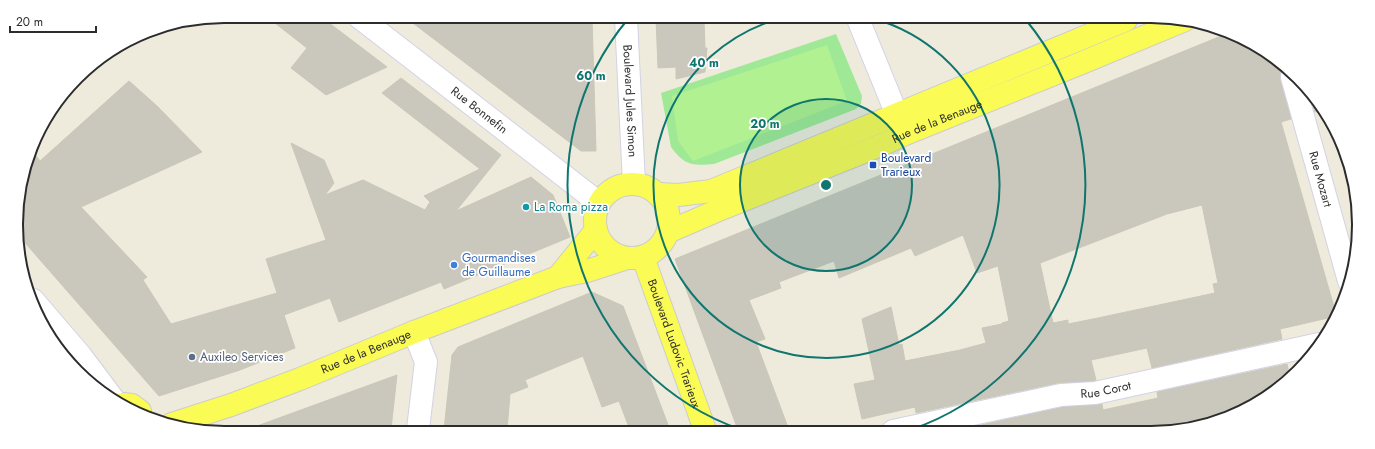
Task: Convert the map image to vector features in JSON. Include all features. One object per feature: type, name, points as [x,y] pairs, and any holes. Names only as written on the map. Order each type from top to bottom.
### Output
[{"type":"main road","name":"Rue de la Benauge","points":[[668,232],[721,209],[886,143],[900,124],[1102,24]]},
{"type":"main road","name":"Rue de la Benauge","points":[[659,194],[678,195],[711,191],[1114,50],[1174,25]]},
{"type":"main road","points":[[624,184],[634,184],[643,185],[659,194],[669,212],[670,222],[668,232],[663,243],[654,252],[635,257],[616,255],[607,249],[600,240],[596,230],[596,212],[599,203],[605,195],[614,188],[624,184]]},
{"type":"main road","points":[[558,278],[596,230]]},
{"type":"main road","name":"Rue de la Benauge","points":[[181,421],[231,405],[300,379],[414,332],[558,278],[635,257]]},
{"type":"main road","name":"Boulevard Ludovic Trarieux","points":[[635,257],[703,426]]},
{"type":"street","name":"Rue Bonnefin","points":[[367,23],[599,203]]},
{"type":"street","name":"Boulevard Jules Simon","points":[[626,23],[634,184]]},
{"type":"street","points":[[860,23],[900,124]]},
{"type":"street","points":[[1102,24],[1114,50]]},
{"type":"street","name":"Rue Mozart","points":[[1294,83],[1346,271]]},
{"type":"street","points":[[43,311],[81,356],[102,384]]},
{"type":"street","points":[[414,332],[426,362],[418,426]]},
{"type":"street","name":"Rue Corot","points":[[912,426],[1061,395],[1095,394],[1311,346]]},
{"type":"green space","points":[[836,34],[862,96],[861,104],[856,109],[714,164],[700,165],[689,163],[680,158],[671,147],[661,93]]},
{"type":"green space","points":[[827,45],[847,101],[693,161],[678,141],[672,96]]},
{"type":"building","points":[[275,23],[329,23],[387,67],[326,95],[291,68],[307,48]]},
{"type":"building","points":[[413,23],[592,23],[596,151],[581,151]]},
{"type":"building","points":[[656,23],[704,23],[705,48],[707,48],[705,72],[676,79],[676,67],[658,68]]},
{"type":"building","points":[[1221,36],[1251,50],[1281,72],[1280,80],[1291,119],[1281,122],[1334,307],[1328,318],[1280,329],[1282,339],[1152,368],[1147,348],[1091,360],[1096,380],[1093,381],[1058,383],[916,413],[915,407],[862,419],[854,384],[875,380],[862,319],[891,307],[899,345],[902,344],[905,361],[986,343],[982,328],[1009,321],[998,266],[977,273],[963,235],[915,256],[911,248],[839,278],[834,261],[779,282],[781,288],[749,300],[765,339],[756,342],[788,426],[737,426],[675,259]],"holes":[[[1202,205],[1218,283],[1213,284],[1215,293],[1068,324],[1068,320],[1053,323],[1040,263],[1167,214]]]},
{"type":"building","points":[[401,78],[501,155],[456,211],[531,177],[553,195],[570,237],[444,289],[441,282],[339,322],[330,298],[284,315],[295,348],[240,370],[159,396],[23,241],[23,211],[27,185],[35,155],[40,161],[129,81],[157,106],[202,152],[81,207],[147,277],[143,280],[171,324],[277,293],[266,259],[326,240],[291,143],[324,160],[334,183],[325,195],[363,180],[425,210],[430,202],[424,196],[480,169],[382,93]]},
{"type":"building","points":[[592,292],[623,306],[668,426],[628,426],[619,401],[602,407],[583,356],[525,380],[528,387],[510,394],[507,426],[444,426],[452,355],[458,347]]},
{"type":"building","points":[[1287,364],[1288,371],[1262,392],[1240,405],[1228,411],[1190,422],[1164,426],[977,426],[1063,407],[1102,404],[1103,410],[1158,398],[1157,392]]},
{"type":"building","points":[[397,375],[391,426],[257,426]]},
{"type":"place","name":"Boulevard Trarieux","points":[[873,165]]},
{"type":"place","name":"La Roma pizza","points":[[526,207]]},
{"type":"place","name":"Gourmandises de Guillaume","points":[[454,265]]},
{"type":"place","name":"Auxileo Services","points":[[192,357]]}]
